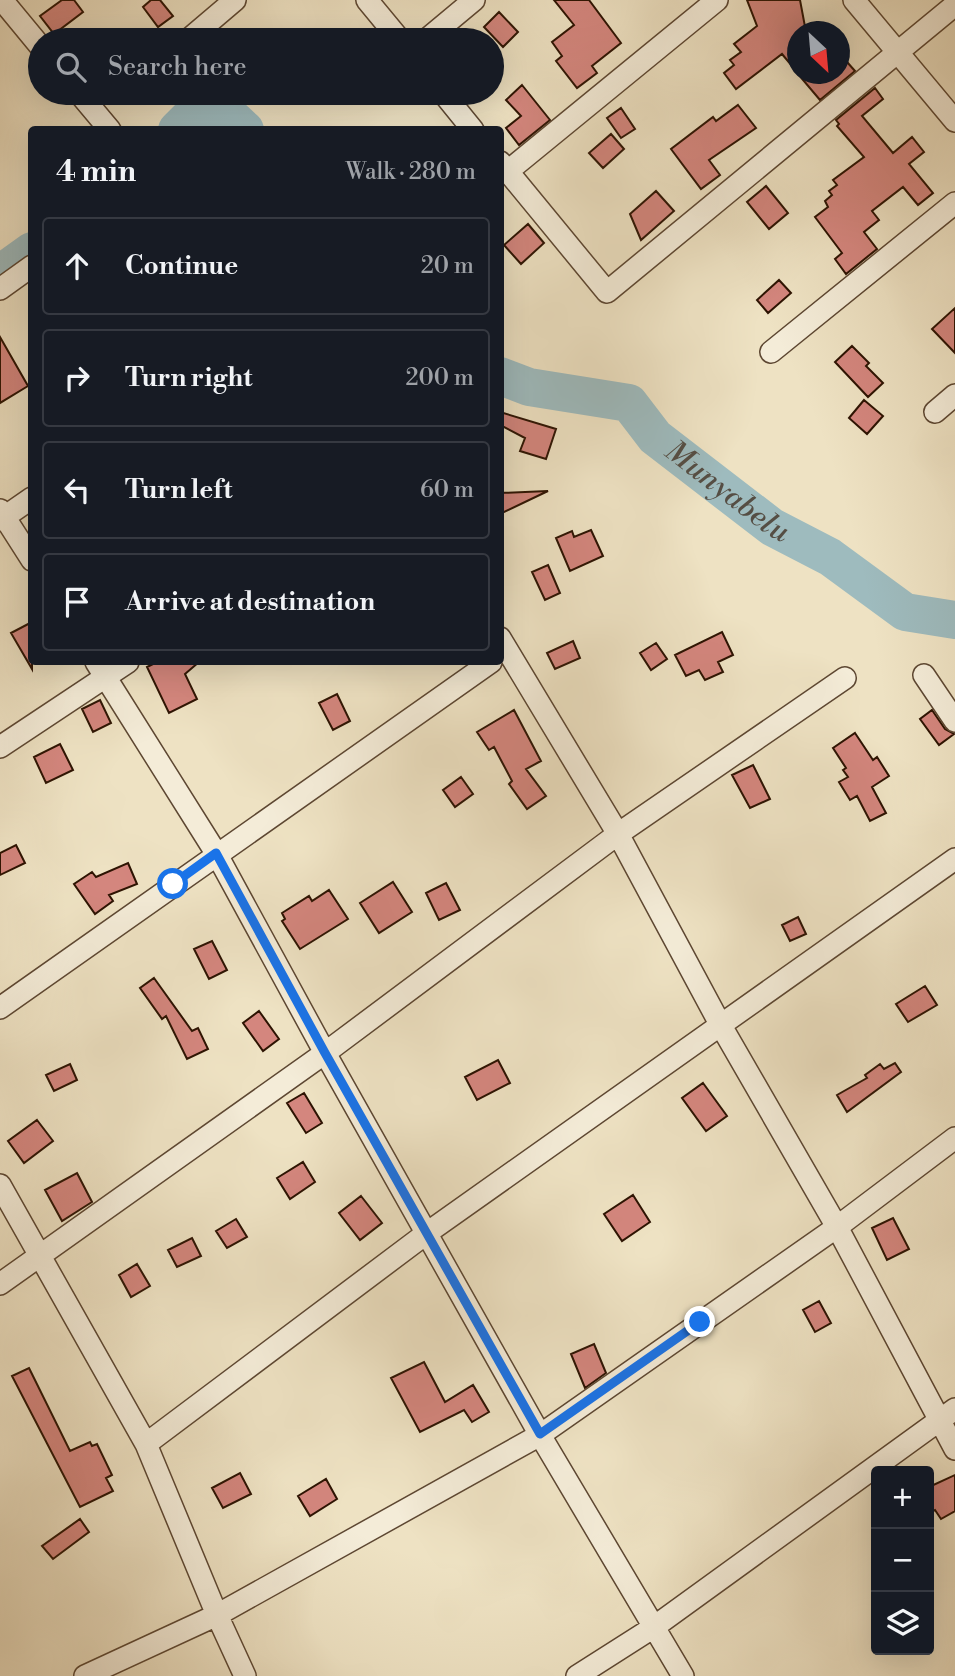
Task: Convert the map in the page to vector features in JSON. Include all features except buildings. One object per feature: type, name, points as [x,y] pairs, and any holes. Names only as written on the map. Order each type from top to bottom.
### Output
[{"type":"street","points":[[2,0],[28,31]]},
{"type":"street","points":[[202,28],[235,0]]},
{"type":"street","points":[[367,0],[390,28]]},
{"type":"street","points":[[440,28],[474,0]]},
{"type":"street","points":[[717,0],[504,167],[607,292],[955,5]]},
{"type":"street","points":[[854,0],[955,121]]},
{"type":"street","points":[[89,105],[107,126]]},
{"type":"street","points":[[453,105],[470,126]]},
{"type":"street","points":[[771,352],[955,203]]},
{"type":"street","points":[[0,289],[28,269]]},
{"type":"street","points":[[935,412],[955,395]]},
{"type":"street","points":[[28,501],[1,516],[28,554]]},
{"type":"street","points":[[504,657],[618,834],[720,1024],[947,1414],[955,1449]]},
{"type":"street","points":[[0,1007],[480,665]]},
{"type":"street","points":[[0,747],[101,669],[216,853],[325,1053],[540,1434],[683,1676]]},
{"type":"street","points":[[924,676],[955,721]]},
{"type":"street","points":[[0,1284],[325,1053],[618,834],[845,678]]},
{"type":"street","points":[[146,1444],[427,1233],[955,859]]},
{"type":"street","points":[[85,1676],[217,1615],[540,1434],[837,1227],[955,1138]]},
{"type":"street","points":[[0,1185],[146,1444],[245,1676]]},
{"type":"street","points":[[577,1676],[654,1627],[947,1414]]},
{"type":"waterway","name":"Munyabelu","points":[[181,126],[193,114],[230,116],[241,126]]},
{"type":"waterway","name":"Munyabelu","points":[[0,274],[28,254]]},
{"type":"waterway","name":"Munyabelu","points":[[504,378],[529,387],[629,403],[655,437],[772,527],[830,557],[905,612],[955,620]]},
{"type":"route","points":[[173,884],[216,853],[325,1053],[540,1434],[700,1322]]}]
